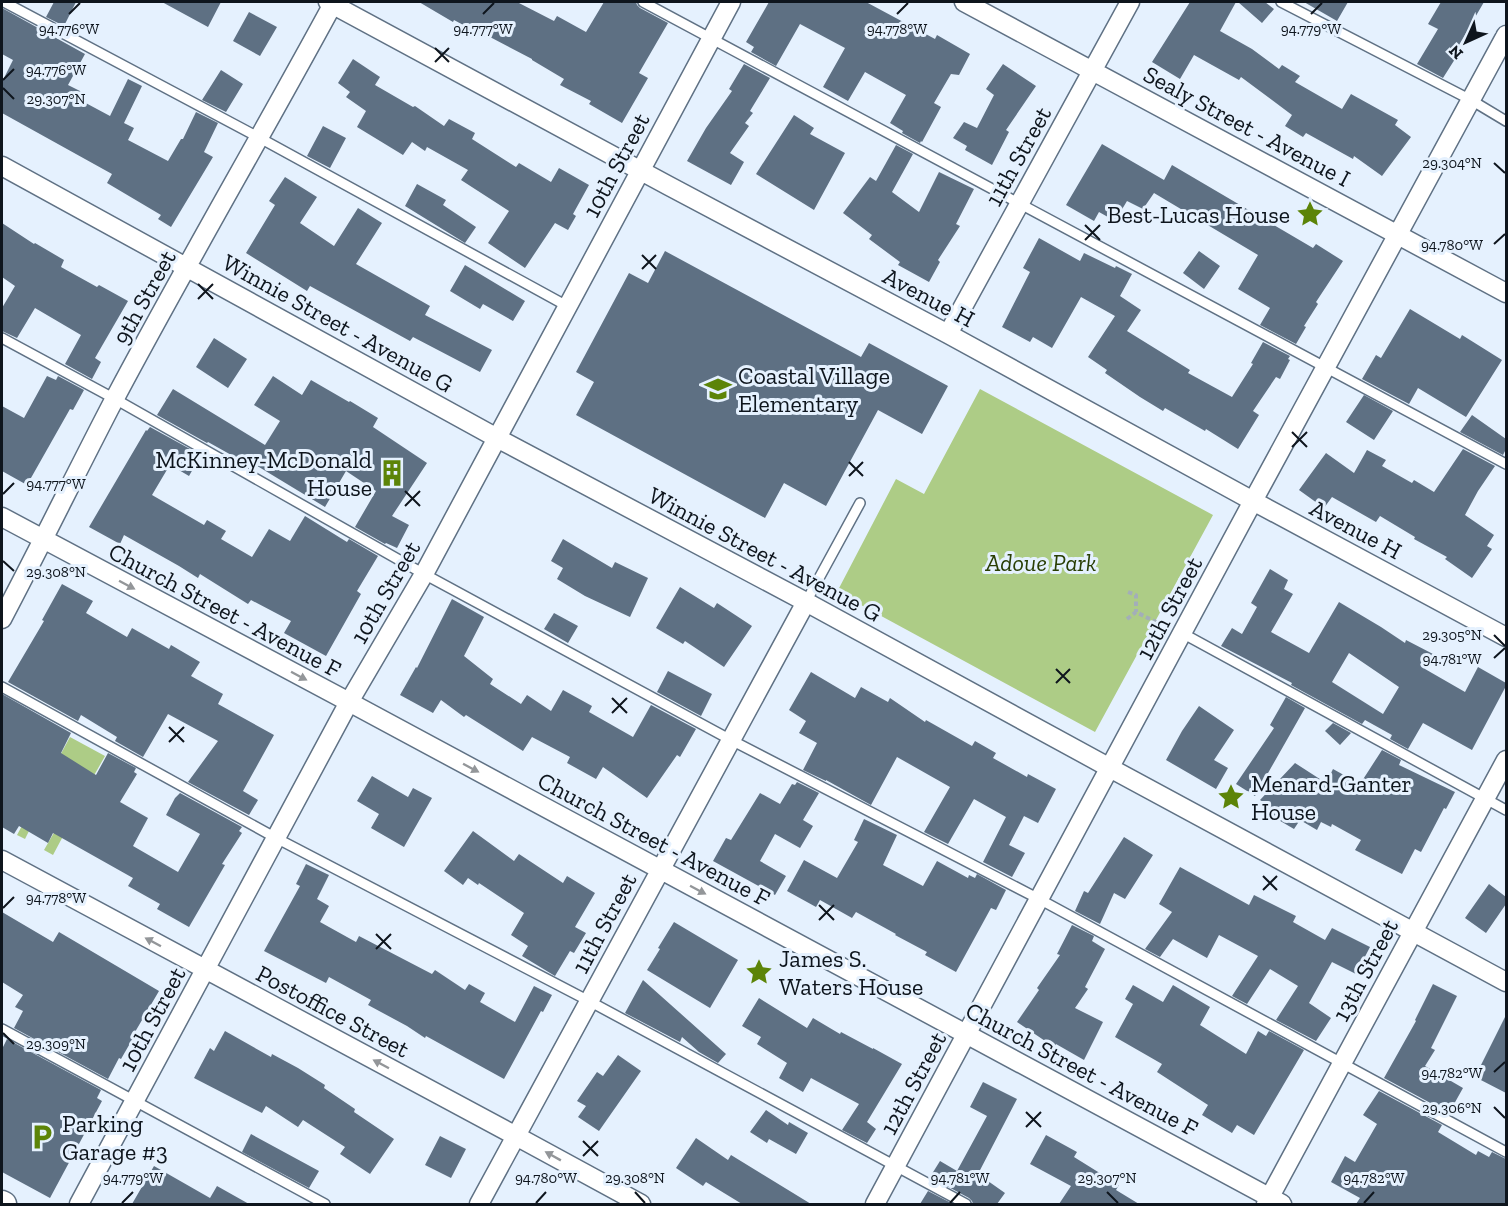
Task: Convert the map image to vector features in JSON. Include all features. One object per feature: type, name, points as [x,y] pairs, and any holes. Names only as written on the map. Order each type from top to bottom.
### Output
[{"type":"street","name":"9th Street","points":[[2,619],[115,399],[332,2]]},
{"type":"street","name":"Avenue H","points":[[332,2],[1506,637]]},
{"type":"street","name":"10th Street","points":[[79,1204],[349,702],[424,574],[731,2]]},
{"type":"street","name":"Sealy Street - Avenue I","points":[[964,2],[1506,293]]},
{"type":"street","name":"11th Street","points":[[948,334],[1130,2]]},
{"type":"street","name":"12th Street","points":[[875,1204],[1506,35]]},
{"type":"street","name":"Winnie Street - Avenue G","points":[[2,166],[497,438],[806,602],[1506,982]]},
{"type":"street","name":"Church Street - Avenue F","points":[[2,517],[967,1034],[1272,1202]]},
{"type":"street","name":"11th Street","points":[[479,1204],[806,602]]},
{"type":"street","name":"13th Street","points":[[1272,1202],[1342,1063],[1506,760]]},
{"type":"street","name":"Postoffice Street","points":[[2,860],[641,1204]]},
{"type":"lane","points":[[4,2],[258,137],[567,306]]},
{"type":"lane","points":[[643,2],[1506,464]]},
{"type":"lane","points":[[1281,2],[1471,100],[1506,121]]},
{"type":"lane","points":[[2,338],[115,399],[424,574],[731,740],[1039,899],[1506,1152]]},
{"type":"lane","points":[[806,602],[860,503]]},
{"type":"lane","points":[[1182,633],[1506,810]]},
{"type":"lane","points":[[2,687],[276,838],[589,1001],[966,1204]]},
{"type":"lane","points":[[2,1029],[325,1204]]},
{"type":"path","points":[[1128,592],[1136,595],[1136,612]]},
{"type":"path","points":[[1127,619],[1136,612]]},
{"type":"path","points":[[1136,612],[1158,623]]},
{"type":"green space","name":"Adoue Park","points":[[980,389],[1213,515],[1095,732],[837,592],[896,479],[924,494]]},
{"type":"green space","points":[[70,737],[105,756],[53,855],[44,850],[86,777],[29,831],[25,839],[17,835]]},
{"type":"building","points":[[54,2],[76,2],[64,26],[46,17]]},
{"type":"building","points":[[162,2],[221,2],[208,27]]},
{"type":"building","points":[[419,2],[517,2],[554,21],[557,16],[586,32],[604,2],[636,2],[640,8],[668,23],[639,73],[648,78],[622,123],[589,104],[591,101],[560,85],[564,79],[532,59],[454,20],[453,22]]},
{"type":"building","points":[[769,2],[866,2],[935,39],[937,35],[970,54],[959,75],[951,74],[934,103],[941,107],[920,143],[890,123],[906,95],[865,72],[848,101],[823,87],[845,48],[800,24],[776,66],[751,52],[754,47],[746,42]]},
{"type":"building","points":[[1190,2],[1236,2],[1220,31],[1252,49],[1279,69],[1282,65],[1300,76],[1295,82],[1342,109],[1351,94],[1398,120],[1395,125],[1411,137],[1382,176],[1354,156],[1353,159],[1306,133],[1303,137],[1285,126],[1292,115],[1241,77],[1239,80],[1194,55],[1180,79],[1152,62]]},
{"type":"building","points":[[1238,2],[1265,2],[1274,9],[1262,23]]},
{"type":"building","points":[[1304,2],[1348,2],[1337,21]]},
{"type":"building","points":[[1441,2],[1484,2],[1452,57],[1455,59],[1443,78],[1417,64],[1438,29],[1428,24]]},
{"type":"building","points":[[2,8],[85,54],[68,85],[86,94],[82,101],[110,116],[128,79],[142,86],[124,123],[134,128],[128,140],[168,161],[183,139],[196,112],[218,123],[204,152],[213,157],[171,227],[158,219],[161,215],[107,183],[112,174],[2,113],[2,82],[13,60],[2,54]]},
{"type":"building","points":[[249,12],[277,27],[260,56],[233,41]]},
{"type":"building","points":[[353,59],[380,77],[375,85],[413,107],[415,106],[444,126],[449,119],[475,133],[472,139],[516,167],[519,163],[551,182],[559,168],[589,185],[573,214],[576,216],[568,230],[555,223],[525,268],[488,243],[509,211],[461,180],[468,170],[427,147],[425,151],[412,142],[403,155],[357,127],[366,111],[346,97],[350,92],[338,83]]},
{"type":"building","points":[[744,64],[770,78],[750,111],[753,113],[745,123],[749,126],[730,153],[744,162],[731,185],[687,161],[706,128],[732,91],[729,89]]},
{"type":"building","points":[[1003,64],[1036,86],[1006,130],[1009,132],[992,165],[965,150],[967,146],[953,138],[964,122],[977,128],[994,95],[986,89]]},
{"type":"building","points":[[221,70],[243,84],[226,112],[202,100]]},
{"type":"building","points":[[794,115],[814,128],[810,134],[845,153],[814,210],[756,174]]},
{"type":"building","points":[[323,126],[346,138],[330,168],[307,156]]},
{"type":"building","points":[[1102,144],[1164,180],[1172,165],[1313,248],[1316,244],[1343,261],[1316,302],[1318,304],[1296,344],[1260,325],[1270,308],[1238,289],[1258,255],[1154,193],[1143,209],[1127,201],[1115,221],[1099,212],[1094,221],[1066,205]]},
{"type":"building","points":[[896,145],[913,154],[892,192],[919,212],[939,172],[974,189],[956,224],[960,226],[938,260],[940,262],[929,282],[898,265],[900,262],[869,239],[872,235],[843,213],[870,177],[876,181]]},
{"type":"building","points":[[285,177],[317,197],[300,223],[334,246],[358,208],[382,223],[356,264],[430,306],[425,315],[492,350],[480,372],[413,337],[410,341],[310,286],[307,291],[246,253],[275,205],[269,201]]},
{"type":"building","points":[[417,184],[446,200],[443,205],[476,227],[465,243],[405,206]]},
{"type":"building","points":[[2,223],[64,260],[61,267],[128,301],[95,358],[101,362],[92,379],[65,364],[81,335],[35,308],[17,338],[2,331],[2,308],[15,286],[2,277]]},
{"type":"building","points":[[1039,238],[1080,261],[1084,253],[1132,274],[1120,296],[1141,310],[1127,331],[1190,370],[1188,373],[1232,397],[1253,364],[1251,363],[1263,342],[1290,356],[1280,379],[1276,377],[1253,411],[1259,415],[1238,449],[1206,429],[1205,431],[1165,408],[1163,411],[1140,397],[1105,373],[1107,370],[1088,357],[1115,316],[1081,297],[1052,348],[1033,337],[1030,342],[1002,327],[1030,272],[1023,268]]},
{"type":"building","points":[[665,251],[861,357],[869,343],[948,386],[922,434],[878,410],[826,506],[784,483],[765,518],[576,415],[594,382],[576,372],[629,273],[648,283]]},
{"type":"building","points":[[1199,251],[1220,266],[1204,289],[1183,273]]},
{"type":"building","points":[[465,265],[525,301],[513,321],[483,304],[480,309],[450,291]]},
{"type":"building","points":[[1410,309],[1460,339],[1462,335],[1502,360],[1466,417],[1418,388],[1409,404],[1362,379],[1376,355],[1381,358]]},
{"type":"building","points":[[214,338],[247,359],[228,388],[196,367]]},
{"type":"building","points":[[47,376],[56,380],[58,376],[84,390],[73,410],[70,409],[27,485],[2,471],[2,406],[24,418]]},
{"type":"building","points":[[273,376],[302,395],[311,380],[350,401],[378,418],[373,427],[427,463],[392,516],[409,525],[397,548],[355,527],[376,491],[346,471],[325,507],[244,458],[242,461],[157,415],[173,389],[265,445],[280,421],[254,405]]},
{"type":"building","points":[[1364,395],[1393,411],[1374,440],[1346,422]]},
{"type":"building","points":[[1472,415],[1506,439],[1506,449],[1503,455],[1460,432]]},
{"type":"building","points":[[150,427],[201,455],[189,476],[172,466],[170,470],[168,468],[152,495],[204,525],[207,520],[226,531],[221,539],[252,557],[269,529],[290,541],[305,516],[347,542],[349,539],[378,556],[357,591],[361,594],[326,656],[284,633],[291,621],[251,600],[248,604],[200,574],[198,578],[124,535],[120,544],[89,527],[146,430]]},
{"type":"building","points":[[1463,449],[1495,466],[1465,515],[1494,535],[1487,546],[1492,549],[1472,578],[1445,559],[1447,557],[1414,539],[1415,537],[1380,516],[1376,522],[1332,497],[1324,508],[1299,490],[1326,453],[1354,473],[1367,450],[1386,460],[1382,466],[1434,492]]},
{"type":"building","points":[[563,539],[612,568],[615,562],[648,578],[630,617],[585,596],[557,579],[563,568],[551,561]]},
{"type":"building","points":[[1270,569],[1288,580],[1284,589],[1293,594],[1271,632],[1309,653],[1339,602],[1405,643],[1406,640],[1433,654],[1425,669],[1465,692],[1478,667],[1506,683],[1506,686],[1472,750],[1423,723],[1408,749],[1390,739],[1392,735],[1365,720],[1362,724],[1291,685],[1292,683],[1221,646],[1232,628],[1242,634],[1257,607],[1251,603]],"holes":[[[1349,653],[1399,687],[1383,714],[1332,682]]]},
{"type":"building","points":[[62,584],[93,601],[86,613],[127,637],[132,628],[169,649],[171,645],[200,662],[191,676],[223,694],[218,704],[274,735],[243,791],[258,800],[249,815],[188,782],[218,741],[168,714],[143,757],[115,741],[117,737],[81,715],[78,721],[8,682],[44,621],[42,620]]},
{"type":"building","points":[[680,587],[714,608],[717,603],[752,626],[724,667],[685,641],[683,644],[656,628]]},
{"type":"building","points":[[452,599],[484,617],[464,656],[493,679],[490,684],[521,704],[527,695],[551,711],[563,690],[592,706],[589,712],[633,737],[651,705],[696,729],[680,757],[677,755],[647,798],[603,767],[596,779],[567,763],[570,757],[532,737],[523,751],[466,715],[464,717],[441,700],[433,713],[400,695],[417,668]]},
{"type":"building","points":[[554,613],[578,626],[568,643],[544,629]]},
{"type":"building","points":[[668,671],[712,694],[701,716],[657,692]]},
{"type":"building","points":[[811,672],[855,698],[861,687],[888,702],[890,698],[925,722],[926,720],[972,746],[975,741],[996,753],[993,758],[1027,777],[1028,774],[1056,789],[1038,823],[1024,816],[1009,845],[1025,853],[1012,877],[983,862],[1006,817],[974,799],[948,844],[924,832],[950,787],[897,757],[871,805],[803,770],[817,743],[799,733],[806,721],[789,710]]},
{"type":"building","points":[[2,694],[71,733],[61,753],[96,775],[108,753],[136,768],[134,772],[137,774],[120,802],[148,818],[133,846],[178,872],[200,834],[166,815],[180,793],[242,827],[239,831],[242,833],[222,864],[225,865],[189,927],[157,909],[160,904],[128,886],[133,878],[53,833],[48,843],[19,826],[14,834],[2,827]]},
{"type":"building","points":[[1286,697],[1305,708],[1255,796],[1236,784],[1274,728],[1270,725]]},
{"type":"building","points":[[1199,706],[1234,730],[1214,760],[1228,768],[1216,789],[1166,760]]},
{"type":"building","points":[[1333,723],[1351,733],[1340,745],[1325,731]]},
{"type":"building","points":[[1382,750],[1401,760],[1399,765],[1455,792],[1421,852],[1415,849],[1402,874],[1355,850],[1361,840],[1332,824],[1331,827],[1321,822],[1317,830],[1300,820],[1294,829],[1265,812],[1269,806],[1260,800],[1295,763],[1326,783],[1333,769],[1360,784]]},
{"type":"building","points":[[372,776],[408,797],[413,788],[432,798],[404,847],[371,828],[379,814],[357,801]]},
{"type":"building","points":[[797,782],[819,793],[803,820],[813,826],[800,848],[775,834],[760,861],[786,876],[775,895],[713,861],[726,838],[731,840],[760,793],[780,804],[792,784],[795,785]]},
{"type":"building","points":[[864,819],[897,835],[883,865],[923,886],[937,861],[968,878],[969,875],[975,878],[977,874],[1006,890],[996,910],[991,908],[956,972],[925,955],[927,952],[856,912],[852,918],[820,900],[816,907],[787,891],[804,860],[837,878],[858,842],[854,840]]},
{"type":"building","points":[[473,831],[514,861],[519,854],[563,883],[567,876],[595,893],[575,927],[586,933],[574,953],[570,951],[555,976],[522,956],[528,946],[511,935],[524,913],[479,883],[478,885],[468,878],[463,885],[444,871]]},
{"type":"building","points":[[1124,837],[1153,855],[1125,899],[1114,893],[1100,924],[1075,911],[1084,891],[1088,893]]},
{"type":"building","points":[[306,864],[329,875],[317,899],[329,906],[320,922],[356,942],[359,936],[432,974],[435,970],[465,990],[469,984],[485,993],[480,1002],[515,1022],[534,986],[552,995],[504,1079],[368,1005],[371,1000],[329,977],[326,983],[264,951],[300,886],[296,884]]},
{"type":"building","points":[[1180,867],[1249,905],[1254,895],[1296,916],[1293,922],[1325,940],[1332,928],[1370,947],[1356,974],[1332,962],[1309,1003],[1331,1018],[1316,1041],[1276,1020],[1298,986],[1270,969],[1247,1004],[1232,996],[1258,956],[1219,935],[1207,958],[1173,939],[1160,957],[1145,949],[1172,912],[1159,904]]},
{"type":"building","points":[[1489,884],[1506,897],[1506,904],[1486,933],[1465,918]]},
{"type":"building","points":[[2,912],[53,942],[59,932],[159,991],[108,1079],[14,1028],[23,1011],[15,1007],[23,995],[2,982]]},
{"type":"building","points":[[674,922],[738,960],[710,1008],[647,970]]},
{"type":"building","points":[[1072,925],[1094,936],[1092,941],[1105,949],[1085,987],[1088,989],[1075,1008],[1103,1022],[1084,1060],[1056,1044],[1054,1047],[1017,1022],[1060,955],[1057,954]]},
{"type":"building","points":[[643,980],[726,1054],[718,1063],[699,1052],[682,1037],[680,1042],[625,1013]]},
{"type":"building","points":[[1433,984],[1457,996],[1431,1048],[1435,1050],[1425,1066],[1463,1088],[1449,1113],[1384,1078],[1416,1021]]},
{"type":"building","points":[[1133,985],[1163,1002],[1173,985],[1210,1007],[1200,1025],[1246,1054],[1258,1031],[1266,1036],[1269,1031],[1304,1050],[1254,1135],[1237,1125],[1232,1133],[1202,1115],[1208,1105],[1157,1072],[1162,1064],[1115,1037],[1133,1004],[1125,999]]},
{"type":"building","points":[[759,998],[807,1028],[813,1018],[840,1034],[841,1032],[902,1064],[867,1122],[876,1129],[867,1143],[842,1130],[859,1104],[811,1078],[803,1092],[779,1078],[787,1063],[757,1044],[761,1037],[742,1026]]},
{"type":"building","points":[[1506,1015],[1506,1093],[1475,1077]]},
{"type":"building","points":[[225,1031],[271,1057],[272,1054],[298,1068],[325,1085],[324,1088],[355,1109],[354,1112],[394,1139],[370,1174],[340,1154],[345,1147],[303,1120],[298,1127],[266,1106],[262,1113],[194,1078],[210,1048],[214,1051]]},
{"type":"building","name":"Parking Garage #3","points":[[7,1039],[101,1090],[97,1098],[102,1101],[50,1198],[2,1172],[2,1049]]},
{"type":"building","points":[[618,1055],[641,1071],[599,1131],[578,1117],[586,1106],[577,1101],[597,1072],[603,1076]]},
{"type":"building","points":[[983,1082],[1017,1099],[978,1174],[1005,1193],[997,1204],[973,1204],[969,1198],[930,1177],[940,1161],[957,1171],[987,1116],[970,1107]]},
{"type":"building","points":[[1379,1091],[1442,1125],[1438,1132],[1476,1155],[1478,1151],[1489,1157],[1492,1152],[1506,1159],[1506,1204],[1356,1204],[1360,1198],[1331,1182],[1345,1156],[1355,1162],[1377,1124],[1363,1115]]},
{"type":"building","points":[[766,1110],[788,1125],[789,1122],[808,1133],[796,1154],[769,1139],[767,1143],[750,1132]]},
{"type":"building","points":[[251,1134],[319,1171],[309,1188],[242,1152]]},
{"type":"building","points":[[1046,1135],[1077,1152],[1074,1157],[1119,1185],[1116,1190],[1139,1204],[1059,1204],[1071,1186],[1030,1164]]},
{"type":"building","points":[[440,1136],[466,1149],[451,1178],[425,1165]]},
{"type":"building","points":[[696,1138],[728,1160],[731,1155],[811,1204],[742,1204],[706,1182],[703,1186],[676,1168]]},
{"type":"building","points":[[154,1166],[210,1198],[217,1186],[249,1204],[132,1204]]},
{"type":"building","points":[[928,1191],[953,1204],[920,1204]]},
{"type":"place","name":"Best-Lucas House","points":[[1310,214]]},
{"type":"place","name":"Coastal Village Elementary","points":[[718,389]]},
{"type":"place","name":"McKinney-McDonald House","points":[[392,473]]},
{"type":"place","name":"Menard-Ganter House","points":[[1231,797]]},
{"type":"place","name":"James S. Waters House","points":[[759,972]]},
{"type":"place","name":"Parking Garage #3","points":[[42,1137]]}]
